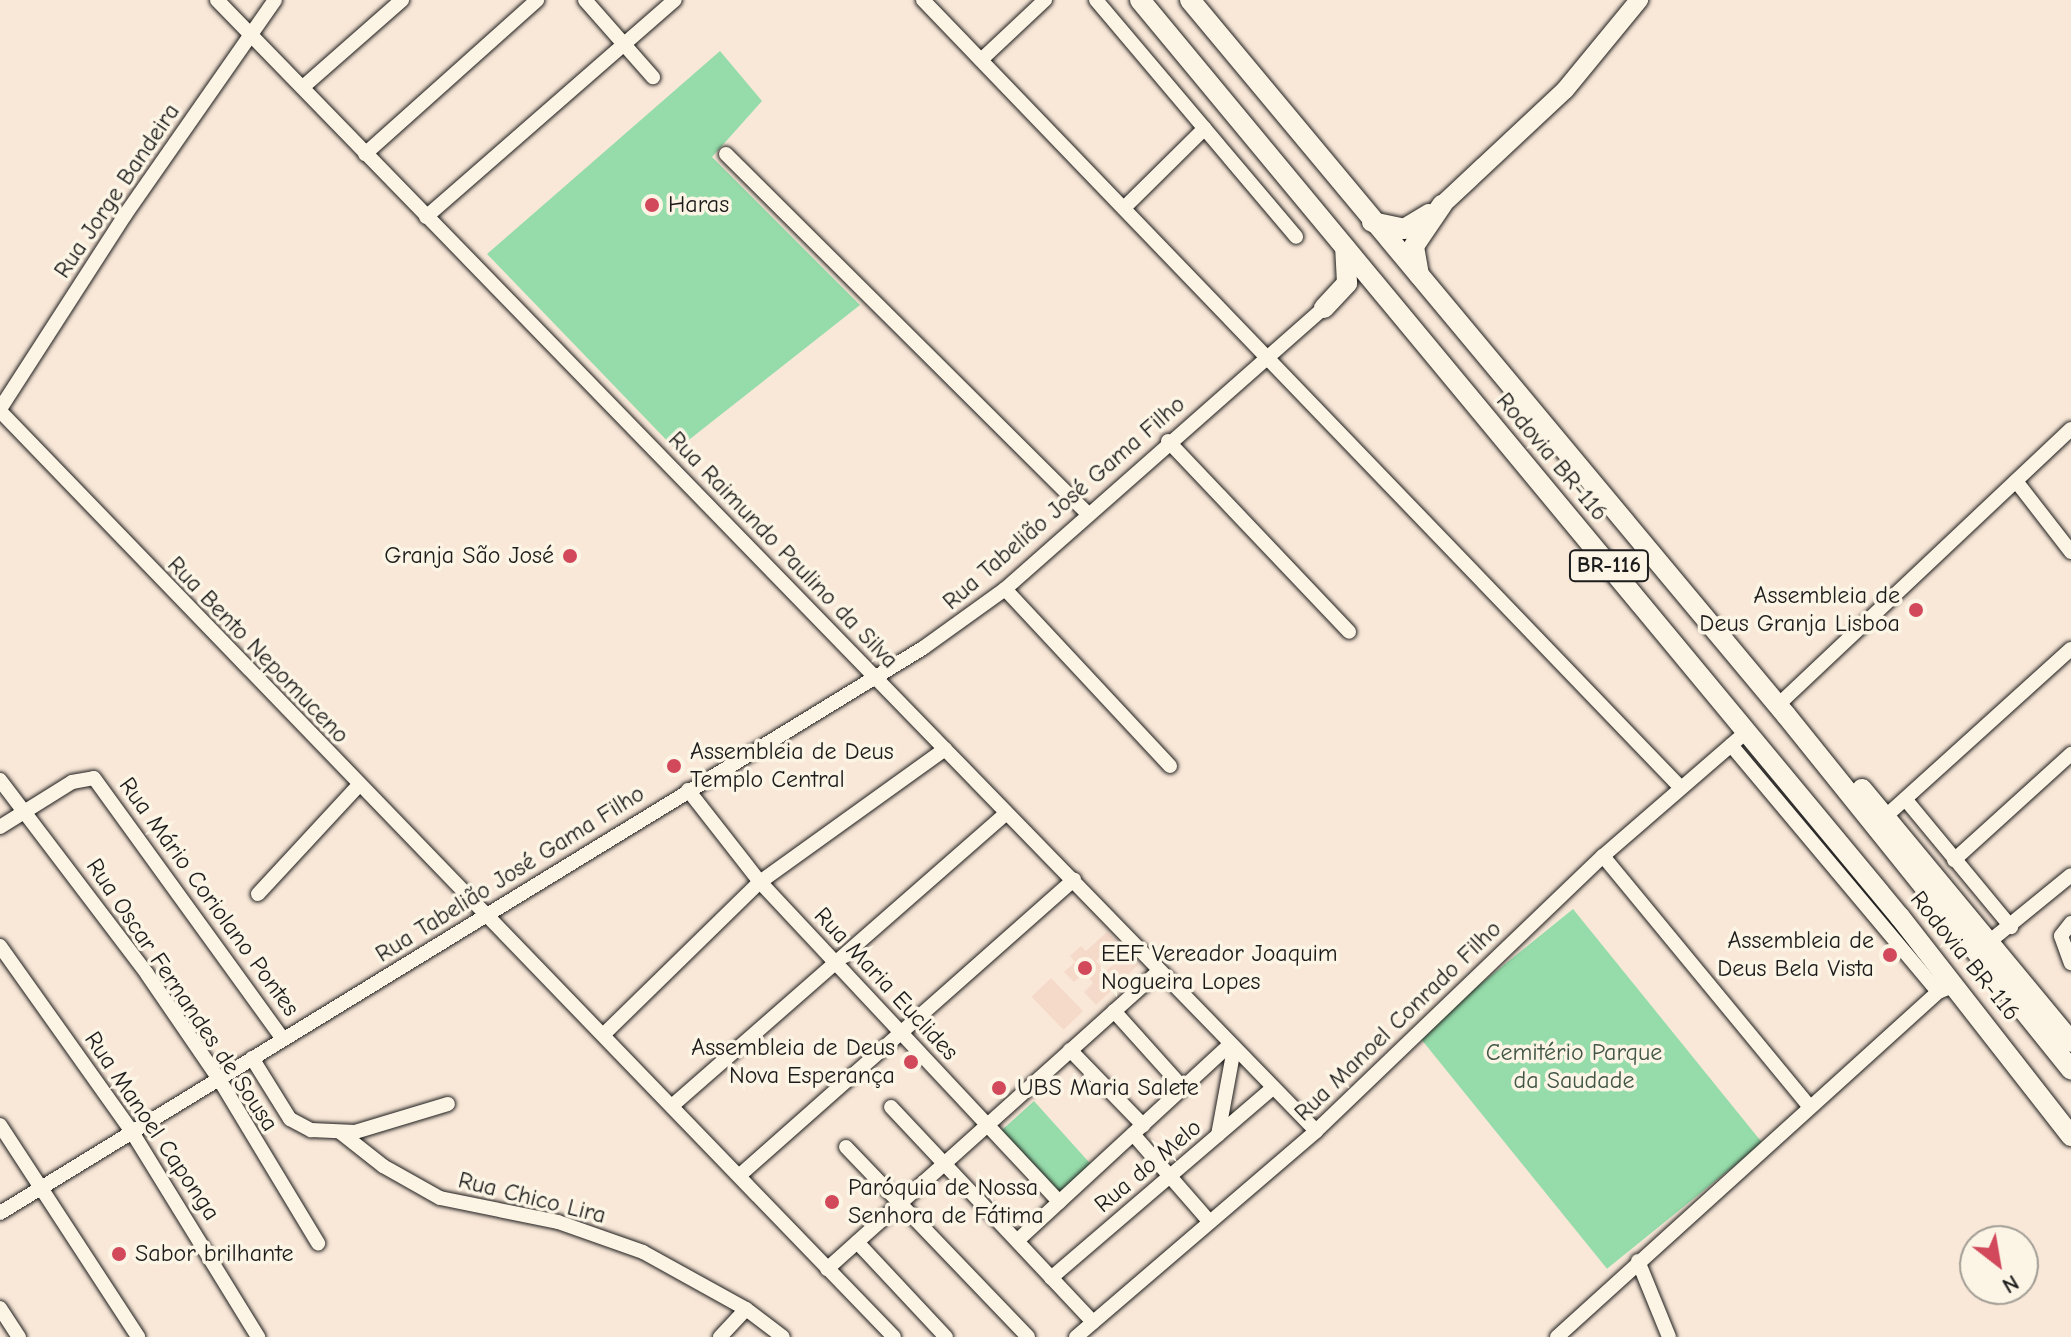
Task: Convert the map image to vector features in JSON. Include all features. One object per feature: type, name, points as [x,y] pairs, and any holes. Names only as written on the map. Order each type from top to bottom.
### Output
[{"type":"highway","name":"Rodovia BR-116","points":[[1140,0],[1345,248],[1738,738],[2071,1136]]},
{"type":"highway","name":"Rodovia BR-116","points":[[1190,0],[1782,711],[1985,946],[2071,1070]]},
{"type":"highway","points":[[1372,222],[1409,228],[1442,205]]},
{"type":"highway","points":[[1422,282],[1414,246],[1442,205]]},
{"type":"highway","points":[[1324,308],[1347,283],[1345,248]]},
{"type":"highway","points":[[1324,308],[1352,295],[1387,300]]},
{"type":"highway","points":[[1782,711],[1828,750],[1886,816],[1985,946],[2071,1042]]},
{"type":"main road","points":[[1442,205],[1565,90],[1639,0]]},
{"type":"street","name":"Rua Raimundo Paulino da Silva","points":[[217,0],[877,677],[1005,814],[1074,880],[1158,972],[1316,1131]]},
{"type":"street","name":"Rua Jorge Bandeira","points":[[0,410],[133,202],[253,36],[275,0]]},
{"type":"street","points":[[303,87],[402,0]]},
{"type":"street","points":[[365,154],[537,0]]},
{"type":"street","points":[[585,0],[653,77]]},
{"type":"street","points":[[426,217],[675,0]]},
{"type":"street","points":[[923,0],[1271,356],[1453,556],[1681,788]]},
{"type":"street","points":[[981,60],[1045,0]]},
{"type":"street","points":[[1096,0],[1296,237]]},
{"type":"street","points":[[1125,207],[1205,128]]},
{"type":"street","points":[[726,154],[1088,514]]},
{"type":"street","name":"Rua Tabelião José Gama Filho","points":[[0,1213],[877,677],[1005,589],[1168,441],[1324,308]]},
{"type":"street","name":"Rua Bento Nepomuceno","points":[[0,410],[357,787],[604,1034],[894,1337]]},
{"type":"street","points":[[1782,711],[2071,429]]},
{"type":"street","points":[[1168,441],[1349,632]]},
{"type":"street","points":[[2016,481],[2071,552]]},
{"type":"street","points":[[1005,589],[1170,766]]},
{"type":"street","points":[[1886,816],[2071,649]]},
{"type":"street","name":"Rua Manoel Conrado Filho","points":[[1076,1337],[1316,1131],[1603,856],[1738,738]]},
{"type":"street","points":[[604,1034],[760,882],[945,749]]},
{"type":"street","points":[[1954,860],[2071,754]]},
{"type":"street","name":"Rua Mário Coriolano Pontes","points":[[26,811],[80,778],[91,776],[99,782],[282,1038]]},
{"type":"street","name":"Rua Oscar Fernandes de Sousa","points":[[0,780],[26,811],[219,1079],[318,1243]]},
{"type":"street","points":[[258,894],[357,787]]},
{"type":"street","name":"Rua Maria Euclides","points":[[688,790],[760,882],[1059,1202]]},
{"type":"street","points":[[1906,800],[2011,927]]},
{"type":"street","points":[[0,827],[26,811]]},
{"type":"street","points":[[673,1105],[833,959],[1005,814]]},
{"type":"street","points":[[1603,856],[1810,1107]]},
{"type":"street","points":[[1985,946],[2071,875]]},
{"type":"street","points":[[740,1175],[904,1034],[1074,880]]},
{"type":"street","points":[[2071,923],[2061,936],[2071,963]]},
{"type":"street","name":"Rua Manoel Caponga","points":[[0,946],[132,1132],[258,1337]]},
{"type":"street","points":[[827,1269],[1158,972]]},
{"type":"street","points":[[1557,1337],[1638,1261],[1946,988]]},
{"type":"street","points":[[1114,1011],[1183,1088]]},
{"type":"street","points":[[1018,1240],[1232,1047]]},
{"type":"street","points":[[1218,1135],[1232,1047]]},
{"type":"street","points":[[1070,1050],[1138,1129],[1170,1176],[1209,1221]]},
{"type":"street","name":"Rua Chico Lira","points":[[252,1058],[290,1119],[311,1130],[340,1132],[393,1173],[440,1198],[538,1217],[607,1238],[746,1309],[783,1337]]},
{"type":"street","name":"Rua do Melo","points":[[1051,1278],[1273,1088]]},
{"type":"street","points":[[340,1132],[448,1104]]},
{"type":"street","points":[[891,1107],[1093,1322]]},
{"type":"street","points":[[0,1125],[43,1186],[138,1337]]},
{"type":"street","points":[[846,1147],[1028,1337]]},
{"type":"street","points":[[857,1242],[946,1337]]},
{"type":"street","points":[[1638,1261],[1669,1337]]},
{"type":"street","points":[[0,1308],[19,1337]]},
{"type":"street","points":[[720,1337],[746,1309]]},
{"type":"shaded area","name":"EEF Vereador Joaquim Nogueira Lopes","points":[[1107,932],[1116,941],[1096,961],[1106,971],[1126,953],[1138,965],[1096,1005],[1084,992],[1093,983],[1085,973],[1074,982],[1064,972],[1075,962],[1070,956],[1081,946],[1086,951]]},
{"type":"shaded area","name":"EEF Vereador Joaquim Nogueira Lopes","points":[[1051,978],[1083,1011],[1064,1030],[1032,997]]},
{"type":"green space","name":"Haras","points":[[720,51],[762,101],[712,157],[860,305],[676,450],[487,254]]},
{"type":"green space","name":"Cemitério Parque da Saudade","points":[[1573,909],[1762,1143],[1607,1269],[1418,1035]]},
{"type":"green space","points":[[1034,1101],[1094,1167],[1061,1197],[1001,1130]]},
{"type":"place","name":"Haras","points":[[652,205]]},
{"type":"place","name":"Granja São José","points":[[570,556]]},
{"type":"place","name":"Assembleia de Deus Granja Lisboa","points":[[1916,610]]},
{"type":"place","name":"Assembleia de Deus Templo Central","points":[[674,766]]},
{"type":"place","name":"Assembleia de Deus Bela Vista","points":[[1890,955]]},
{"type":"place","name":"EEF Vereador Joaquim Nogueira Lopes","points":[[1085,968]]},
{"type":"place","name":"Assembleia de Deus Nova Esperança","points":[[911,1062]]},
{"type":"place","name":"UBS Maria Salete","points":[[999,1088]]},
{"type":"place","name":"Paróquia de Nossa Senhora de Fátima","points":[[832,1202]]},
{"type":"place","name":"Sabor brilhante","points":[[119,1254]]}]
